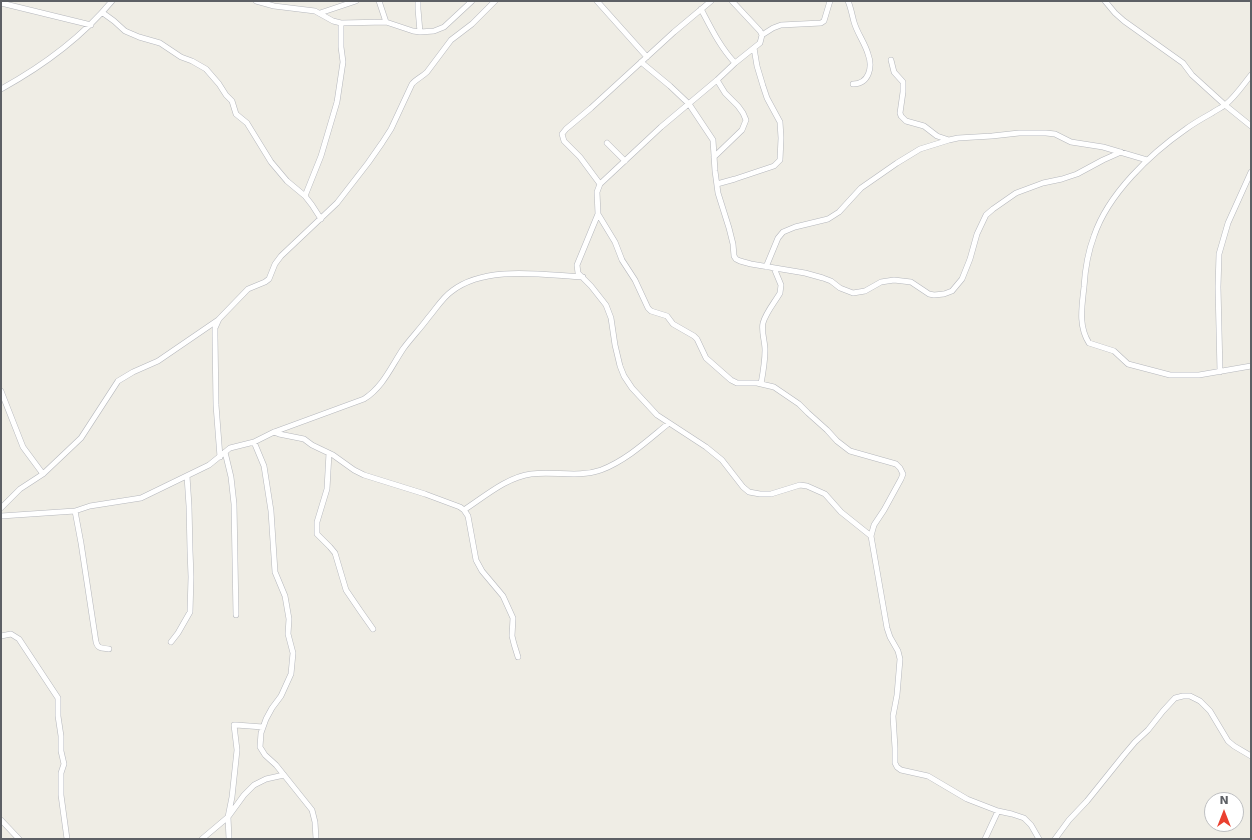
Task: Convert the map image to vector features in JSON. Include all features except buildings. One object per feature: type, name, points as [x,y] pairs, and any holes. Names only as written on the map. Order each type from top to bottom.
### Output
[{"type":"street","points":[[1,89],[66,46],[91,25],[112,1]]},
{"type":"street","points":[[256,1],[274,6],[308,9],[320,13],[333,21],[341,23],[386,22],[420,32],[434,31],[444,27],[463,11],[470,2]]},
{"type":"street","points":[[320,13],[356,1]]},
{"type":"street","points":[[379,1],[386,22]]},
{"type":"street","points":[[418,1],[420,32]]},
{"type":"street","points":[[1,508],[20,489],[43,474],[80,438],[118,381],[133,372],[158,361],[218,319],[248,289],[269,279],[275,264],[281,256],[321,219],[348,191],[391,129],[407,91],[415,80],[427,72],[451,40],[472,24],[495,1]]},
{"type":"street","points":[[597,1],[647,57]]},
{"type":"street","points":[[600,184],[580,157],[564,141],[562,134],[711,1]]},
{"type":"street","points":[[732,1],[762,35]]},
{"type":"street","points":[[830,1],[824,21],[821,23],[781,25],[762,35],[760,43],[661,127],[600,184],[597,192],[598,214],[577,265],[578,273],[606,305],[611,318],[615,345],[624,376],[632,388],[657,415],[706,447],[722,460],[743,487],[749,492],[771,494],[800,485],[807,486],[825,494],[841,512],[871,536]]},
{"type":"street","points":[[848,1],[854,23],[870,59],[869,76],[858,84],[853,84]]},
{"type":"street","points":[[1106,1],[1115,13],[1124,21],[1184,63],[1192,75],[1251,126]]},
{"type":"street","points":[[1,3],[91,25]]},
{"type":"street","points":[[701,9],[726,54],[735,63]]},
{"type":"street","points":[[103,12],[125,31],[160,43],[181,57],[206,69],[232,101],[236,114],[247,123],[271,162],[287,181],[305,196],[321,219]]},
{"type":"street","points":[[305,196],[321,156],[337,102],[343,62],[341,47],[341,23]]},
{"type":"street","points":[[718,184],[735,180],[774,166],[780,160],[780,122],[767,98],[757,66],[754,48]]},
{"type":"street","points":[[891,60],[894,72],[902,82],[903,92],[900,113],[901,116],[906,121],[924,126],[937,136],[949,140]]},
{"type":"street","points":[[641,62],[689,104],[713,140],[720,202],[732,240],[734,256],[740,261],[823,278],[831,281],[840,288],[853,292],[865,291],[881,282],[894,280],[911,282],[929,294],[934,295],[944,294],[952,290],[962,279],[970,259],[977,234],[986,215],[993,209],[1016,193],[1042,183],[1077,174],[1121,152]]},
{"type":"street","points":[[1251,75],[1225,105],[1185,129],[1147,160],[1120,190],[1094,235],[1085,276],[1082,308],[1082,330],[1089,343],[1114,351],[1128,364],[1170,375],[1199,375],[1251,366]]},
{"type":"street","points":[[714,157],[742,130],[746,120],[744,113],[725,93],[717,80]]},
{"type":"street","points":[[766,267],[778,238],[783,232],[795,227],[828,219],[840,212],[861,188],[897,162],[920,149],[949,140],[1019,133],[1046,133],[1059,135],[1071,142],[1102,147],[1147,160]]},
{"type":"street","points":[[607,144],[625,161]]},
{"type":"street","points":[[1220,372],[1218,287],[1219,254],[1228,223],[1251,172]]},
{"type":"street","points":[[598,214],[615,242],[622,260],[635,280],[648,308],[651,311],[667,316],[676,327],[697,338],[706,358],[731,380],[737,383],[761,384],[774,387],[799,404],[828,430],[837,441],[850,451],[896,464],[900,468],[903,474],[901,479],[874,525],[871,536],[887,628],[898,651],[900,659],[897,695],[893,716],[896,748],[895,763],[901,770],[928,776],[966,799],[998,811],[1024,818],[1031,825],[1039,839]]},
{"type":"street","points":[[761,384],[765,364],[762,330],[763,324],[781,289],[774,268]]},
{"type":"street","points":[[1,516],[75,512],[90,506],[141,498],[187,476],[220,457],[230,448],[254,442],[274,432],[364,399],[373,393],[388,374],[415,333],[445,297],[466,282],[489,275],[509,274],[583,277]]},
{"type":"street","points":[[218,319],[215,328],[215,336],[216,405],[220,457]]},
{"type":"street","points":[[1,391],[23,446],[43,474]]},
{"type":"street","points":[[464,510],[508,482],[521,476],[533,474],[585,474],[601,470],[620,461],[669,423]]},
{"type":"street","points":[[274,432],[304,439],[364,475],[429,495],[464,510],[468,516],[476,560],[482,571],[503,596],[513,618],[512,636],[518,657]]},
{"type":"street","points":[[254,442],[264,466],[271,511],[275,572],[278,583],[284,592],[289,619],[288,634],[293,653],[291,674],[287,684],[281,696],[269,712],[263,727],[260,739],[261,750],[284,775],[312,810],[315,822],[316,839]]},
{"type":"street","points":[[225,452],[231,477],[234,504],[236,615]]},
{"type":"street","points":[[328,453],[327,489],[317,522],[317,534],[334,553],[346,590],[373,629]]},
{"type":"street","points":[[171,642],[190,612],[191,577],[187,476]]},
{"type":"street","points":[[75,512],[96,642],[97,646],[100,648],[109,648]]},
{"type":"street","points":[[1,636],[11,634],[19,639],[58,698],[58,716],[64,764],[61,795],[68,839]]},
{"type":"street","points":[[1055,839],[1069,820],[1087,801],[1135,742],[1148,730],[1175,698],[1190,696],[1200,701],[1210,711],[1228,741],[1251,756]]},
{"type":"street","points":[[229,839],[228,817],[232,797],[237,750],[234,725],[263,727]]},
{"type":"street","points":[[202,839],[228,817],[244,795],[254,785],[266,779],[284,775]]},
{"type":"street","points":[[985,839],[998,811]]},
{"type":"street","points":[[2,823],[19,839]]}]
